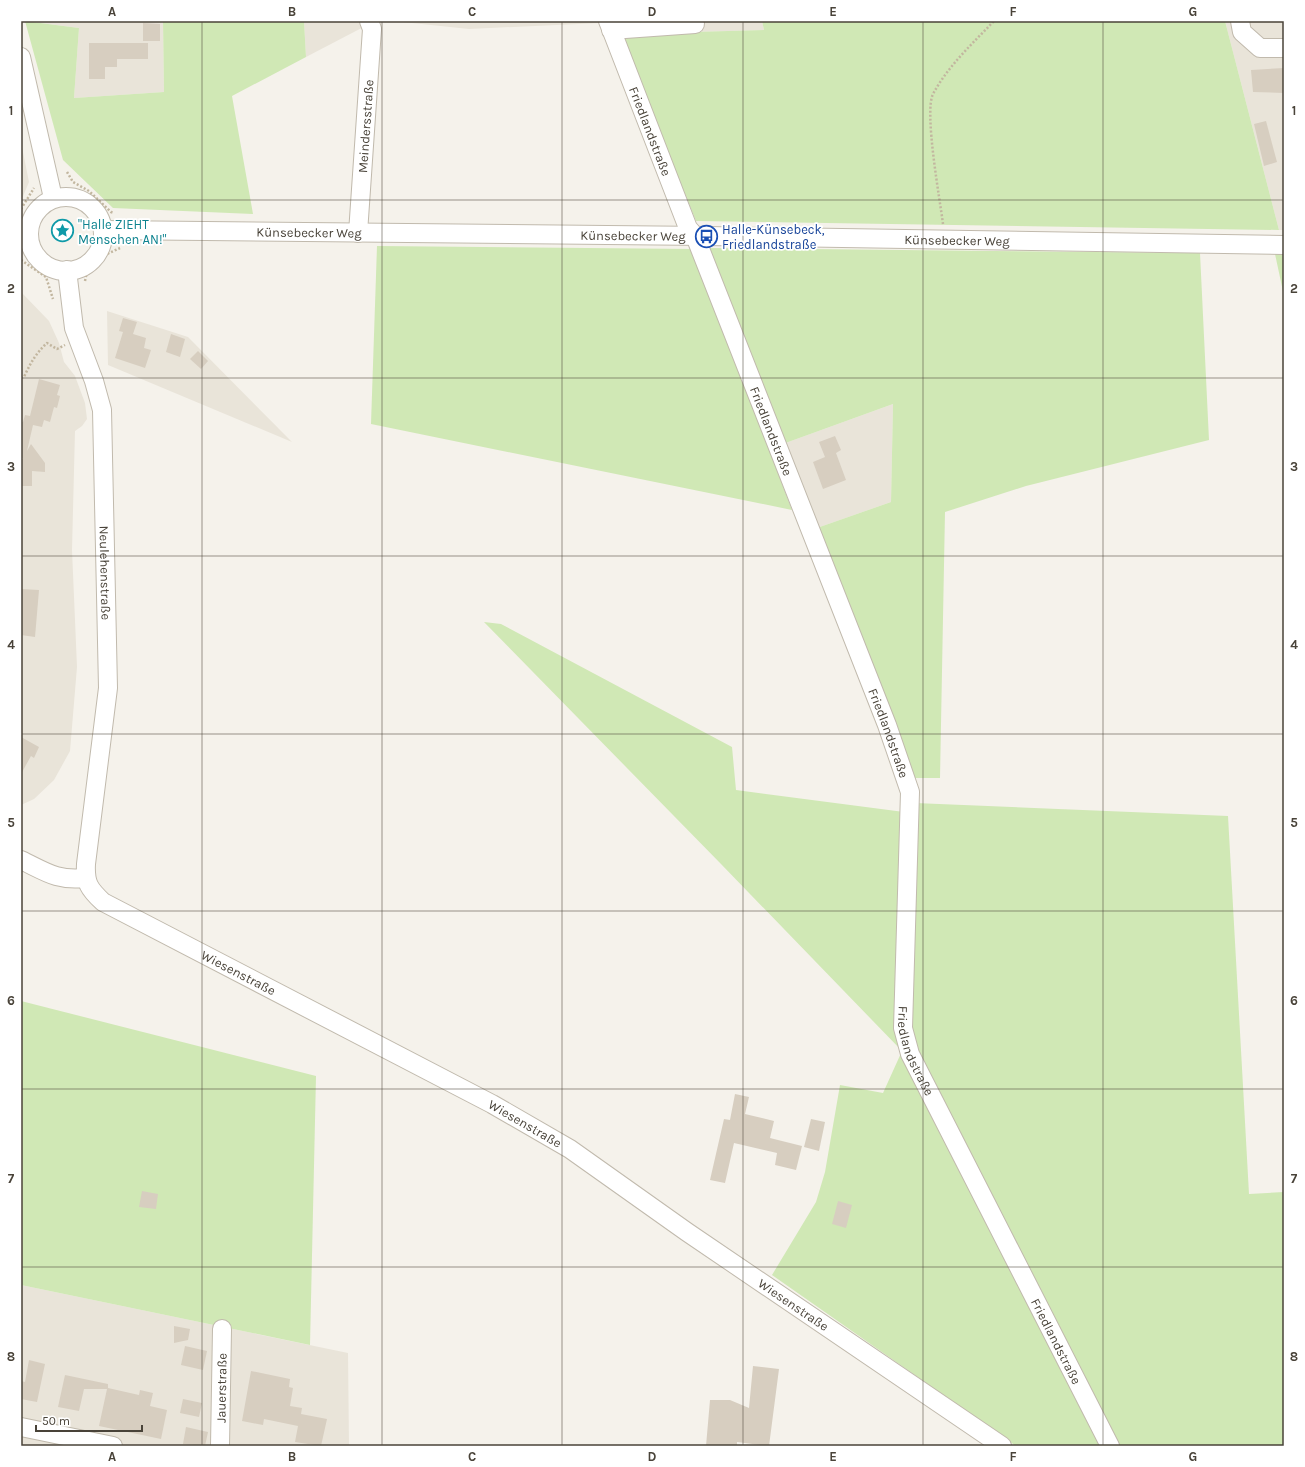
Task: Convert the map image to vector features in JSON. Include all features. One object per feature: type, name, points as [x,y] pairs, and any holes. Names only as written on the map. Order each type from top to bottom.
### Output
[{"type":"street","name":"Meindersstraße","points":[[358,233],[372,29],[368,21]]},
{"type":"street","points":[[1240,21],[1242,32],[1260,48],[1284,48]]},
{"type":"street","points":[[609,25],[695,24]]},
{"type":"street","name":"Friedlandstraße","points":[[609,25],[688,228],[695,236],[887,725],[910,792],[903,1028],[910,1054],[1110,1446]]},
{"type":"street","points":[[21,57],[53,198]]},
{"type":"street","points":[[70,196],[86,202],[97,214],[103,230],[101,245],[94,258],[82,267],[67,270],[54,269],[41,262],[25,237],[31,221],[40,207],[53,198],[70,196]]},
{"type":"street","name":"Künsebecker Weg","points":[[103,230],[1284,244]]},
{"type":"street","name":"Neulehenstraße","points":[[67,270],[74,328],[94,381],[102,410],[108,688],[85,878]]},
{"type":"street","points":[[21,860],[55,878],[71,880],[85,878]]},
{"type":"street","name":"Wiesenstraße","points":[[85,878],[92,892],[103,902],[492,1104],[570,1149],[693,1236],[1002,1446]]},
{"type":"street","name":"Jauerstraße","points":[[220,1446],[222,1329]]},
{"type":"street","points":[[21,1427],[113,1446]]},
{"type":"path","points":[[943,225],[934,158],[930,106],[933,94],[954,63],[994,21]]},
{"type":"path","points":[[67,172],[73,182],[89,191],[111,212],[120,216]]},
{"type":"path","points":[[21,209],[34,191],[34,185]]},
{"type":"path","points":[[84,287],[86,276],[107,254],[120,248]]},
{"type":"path","points":[[21,260],[46,277],[54,304]]},
{"type":"path","points":[[21,378],[24,377],[39,350],[47,343],[57,349],[66,345],[63,338]]},
{"type":"shaded area","points":[[26,21],[163,21],[164,92],[74,98],[79,28]]},
{"type":"shaded area","points":[[304,21],[375,21],[306,57]]},
{"type":"shaded area","points":[[393,21],[762,21],[764,30],[620,34],[600,23],[469,29]]},
{"type":"shaded area","points":[[1225,21],[1284,21],[1284,230],[1279,230]]},
{"type":"shaded area","points":[[21,142],[29,182],[21,201]]},
{"type":"shaded area","points":[[21,292],[49,321],[59,343],[64,362],[75,376],[85,403],[87,419],[82,426],[75,431],[72,550],[77,667],[70,751],[54,780],[34,799],[21,805]]},
{"type":"shaded area","points":[[107,311],[188,337],[292,442],[108,365]]},
{"type":"shaded area","points":[[893,404],[891,502],[814,529],[780,445]]},
{"type":"shaded area","points":[[21,1285],[348,1353],[349,1446],[21,1446]]},
{"type":"green space","points":[[25,21],[79,28],[74,98],[164,92],[163,21],[304,21],[306,57],[232,96],[253,214],[113,208],[63,160]]},
{"type":"green space","points":[[762,21],[1225,21],[1279,230],[696,221],[620,34],[764,30]]},
{"type":"green space","points":[[377,246],[693,249],[792,510],[371,424]]},
{"type":"green space","points":[[706,248],[1200,253],[1209,440],[1026,486],[945,512],[940,778],[914,778],[814,529],[891,502],[893,404],[780,445]]},
{"type":"green space","points":[[1275,254],[1284,254],[1284,296]]},
{"type":"green space","points":[[484,622],[501,624],[732,747],[736,790],[904,812],[897,1027],[1105,1446],[1016,1446],[772,1275],[816,1202],[825,1172],[840,1085],[883,1093],[902,1051]]},
{"type":"green space","points":[[915,803],[1228,816],[1249,1194],[1284,1192],[1284,1446],[1120,1446],[921,1063],[911,1035]]},
{"type":"green space","points":[[21,1001],[316,1076],[310,1345],[21,1285]]},
{"type":"building","points":[[143,23],[160,24],[160,41],[143,41]]},
{"type":"building","points":[[89,43],[148,43],[148,59],[117,59],[117,67],[105,67],[105,79],[89,79]]},
{"type":"building","points":[[1284,68],[1284,93],[1253,92],[1251,70]]},
{"type":"building","points":[[1266,121],[1277,162],[1264,166],[1254,124]]},
{"type":"building","points":[[123,318],[137,322],[133,334],[146,338],[144,348],[151,350],[145,368],[115,358],[123,332],[119,331]]},
{"type":"building","points":[[171,334],[185,339],[180,357],[166,352]]},
{"type":"building","points":[[198,351],[208,361],[201,369],[190,359]]},
{"type":"building","points":[[39,379],[60,385],[57,395],[60,396],[57,408],[54,407],[50,422],[44,420],[42,427],[33,425],[27,451],[31,444],[45,463],[45,472],[32,471],[32,486],[21,486],[21,461],[23,458],[21,458],[21,422],[23,422],[25,415],[30,416]]},
{"type":"building","points":[[835,436],[841,450],[836,453],[846,480],[823,489],[813,462],[825,457],[819,442]]},
{"type":"building","points":[[21,589],[39,590],[35,637],[21,635]]},
{"type":"building","points":[[21,737],[39,747],[34,758],[31,756],[21,774]]},
{"type":"building","points":[[735,1094],[749,1097],[745,1114],[774,1121],[770,1138],[802,1146],[796,1170],[775,1165],[777,1153],[734,1143],[725,1183],[710,1180],[724,1119],[730,1120]]},
{"type":"building","points":[[811,1119],[825,1122],[819,1151],[804,1147]]},
{"type":"building","points":[[142,1191],[158,1194],[156,1209],[139,1207]]},
{"type":"building","points":[[838,1201],[852,1205],[846,1228],[832,1224]]},
{"type":"building","points":[[174,1326],[190,1329],[188,1340],[174,1343]]},
{"type":"building","points":[[185,1346],[207,1351],[203,1370],[181,1365]]},
{"type":"building","points":[[29,1360],[45,1364],[37,1402],[21,1399],[21,1381],[25,1382]]},
{"type":"building","points":[[753,1366],[779,1369],[769,1446],[737,1442],[737,1446],[706,1446],[710,1400],[730,1400],[749,1408]]},
{"type":"building","points":[[251,1371],[290,1379],[289,1387],[293,1388],[290,1406],[302,1408],[301,1414],[327,1419],[321,1446],[295,1442],[298,1426],[264,1419],[263,1425],[242,1421]]},
{"type":"building","points":[[65,1375],[108,1384],[108,1388],[139,1395],[140,1390],[153,1393],[150,1406],[167,1410],[161,1439],[99,1426],[107,1389],[84,1389],[79,1411],[58,1407]]},
{"type":"building","points":[[183,1399],[202,1403],[199,1417],[180,1413]]},
{"type":"building","points":[[186,1427],[208,1432],[205,1446],[183,1444]]},
{"type":"place","name":"\"Halle ZIEHT Menschen AN!\"","points":[[63,231]]},
{"type":"place","name":"Halle-Künsebeck, Friedlandstraße","points":[[707,236]]}]
